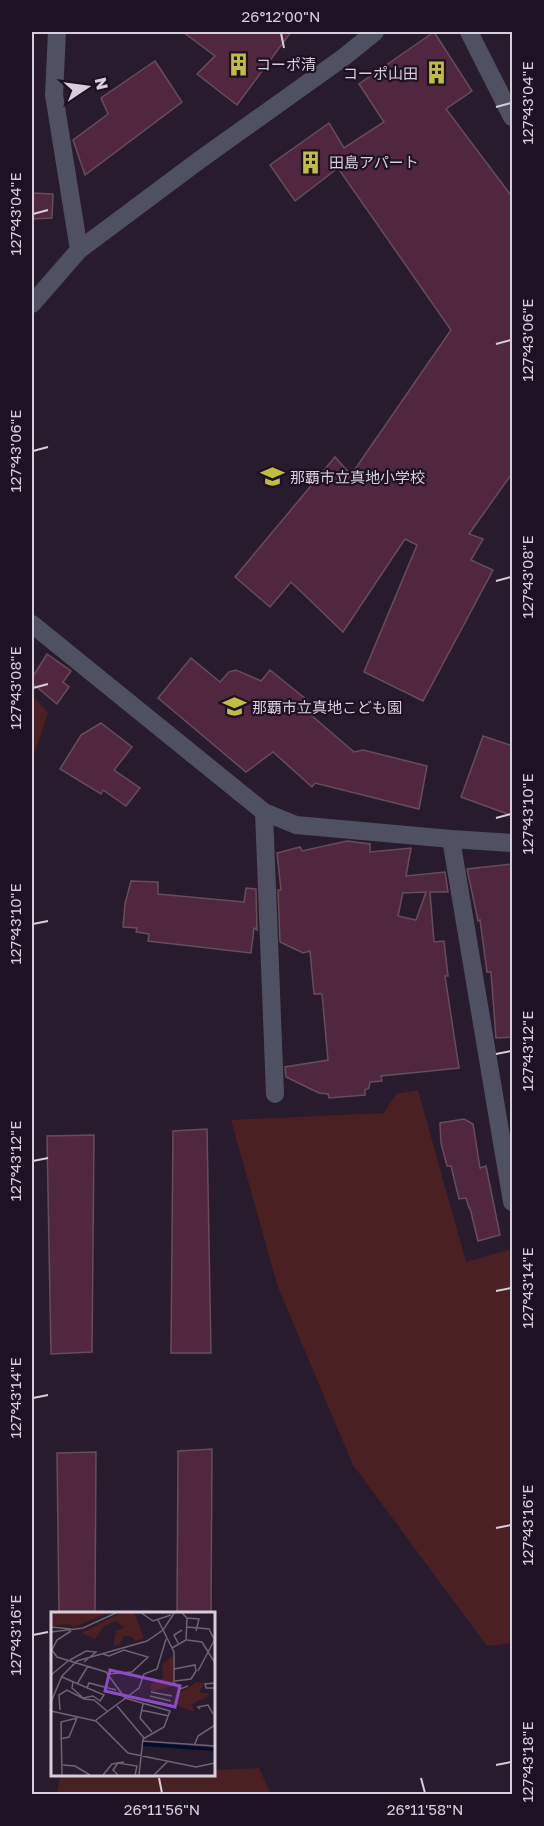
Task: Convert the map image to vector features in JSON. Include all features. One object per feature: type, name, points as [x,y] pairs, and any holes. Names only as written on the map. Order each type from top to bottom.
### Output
[{"type":"street","points":[[57,32],[54,95],[79,250]]},
{"type":"street","points":[[32,304],[79,250],[375,32]]},
{"type":"street","points":[[469,32],[513,117]]},
{"type":"street","points":[[32,624],[264,812],[296,825],[513,843]]},
{"type":"street","points":[[264,812],[275,1095]]},
{"type":"street","points":[[451,839],[512,1202]]},
{"type":"shaded area","points":[[32,695],[48,713],[32,760]]},
{"type":"shaded area","points":[[418,1090],[466,1262],[512,1249],[512,1643],[487,1646],[353,1465],[278,1287],[231,1120],[384,1113],[396,1094]]},
{"type":"shaded area","points":[[259,1768],[271,1794],[57,1794],[60,1776],[214,1775],[214,1770]]},
{"type":"building","name":"コーポ清","points":[[183,32],[291,32],[237,105],[197,74],[215,56]]},
{"type":"building","points":[[434,32],[472,91],[446,109],[513,198],[513,472],[469,534],[483,539],[471,560],[493,570],[423,701],[364,672],[417,545],[405,539],[343,632],[291,582],[270,607],[235,577],[335,457],[351,475],[451,330],[338,168],[295,201],[270,165],[329,123],[344,148],[384,122],[359,84]]},
{"type":"building","points":[[155,61],[182,102],[85,175],[73,140],[108,114],[101,98]]},
{"type":"building","points":[[32,193],[53,194],[52,218],[32,219]]},
{"type":"building","points":[[47,654],[71,671],[63,682],[69,687],[57,704],[32,683],[32,678]]},
{"type":"building","points":[[191,658],[220,682],[229,672],[236,670],[261,681],[270,670],[307,700],[304,709],[354,752],[363,750],[427,766],[419,809],[315,783],[312,787],[273,752],[246,772],[158,698]]},
{"type":"building","points":[[101,723],[132,747],[114,770],[140,788],[126,806],[103,790],[101,794],[60,769],[81,735]]},
{"type":"building","points":[[483,736],[513,746],[513,816],[461,797]]},
{"type":"building","points":[[347,841],[370,844],[370,852],[411,848],[406,876],[445,872],[448,892],[430,892],[434,942],[444,941],[448,976],[445,976],[459,1068],[381,1076],[382,1081],[370,1082],[365,1095],[329,1098],[328,1094],[319,1093],[286,1077],[285,1067],[328,1060],[322,994],[314,994],[310,951],[303,953],[280,942],[278,890],[281,890],[277,853],[300,847],[302,851]],"holes":[[[426,892],[416,920],[398,916],[403,893]]]},
{"type":"building","points":[[513,864],[513,1037],[496,1038],[491,972],[487,972],[480,920],[478,921],[467,869]]},
{"type":"building","points":[[131,881],[158,882],[158,894],[244,902],[246,888],[256,889],[257,930],[254,928],[251,953],[148,941],[149,934],[136,932],[137,928],[123,927],[125,904]]},
{"type":"building","points":[[464,1119],[473,1124],[480,1168],[486,1166],[500,1235],[478,1241],[470,1208],[466,1198],[459,1199],[451,1166],[447,1166],[441,1143],[440,1123]]},
{"type":"building","points":[[207,1129],[211,1353],[171,1353],[173,1131]]},
{"type":"building","points":[[94,1135],[92,1352],[51,1354],[47,1136]]},
{"type":"building","points":[[212,1449],[211,1612],[177,1612],[178,1451]]},
{"type":"building","points":[[96,1452],[95,1612],[59,1612],[57,1453]]},
{"type":"place","name":"コーポ清","points":[[238,64]]},
{"type":"place","name":"コーポ山田","points":[[436,73]]},
{"type":"place","name":"田島アパート","points":[[311,162]]},
{"type":"place","name":"那覇市立真地小学校","points":[[272,477]]},
{"type":"place","name":"那覇市立真地こども園","points":[[234,707]]}]
